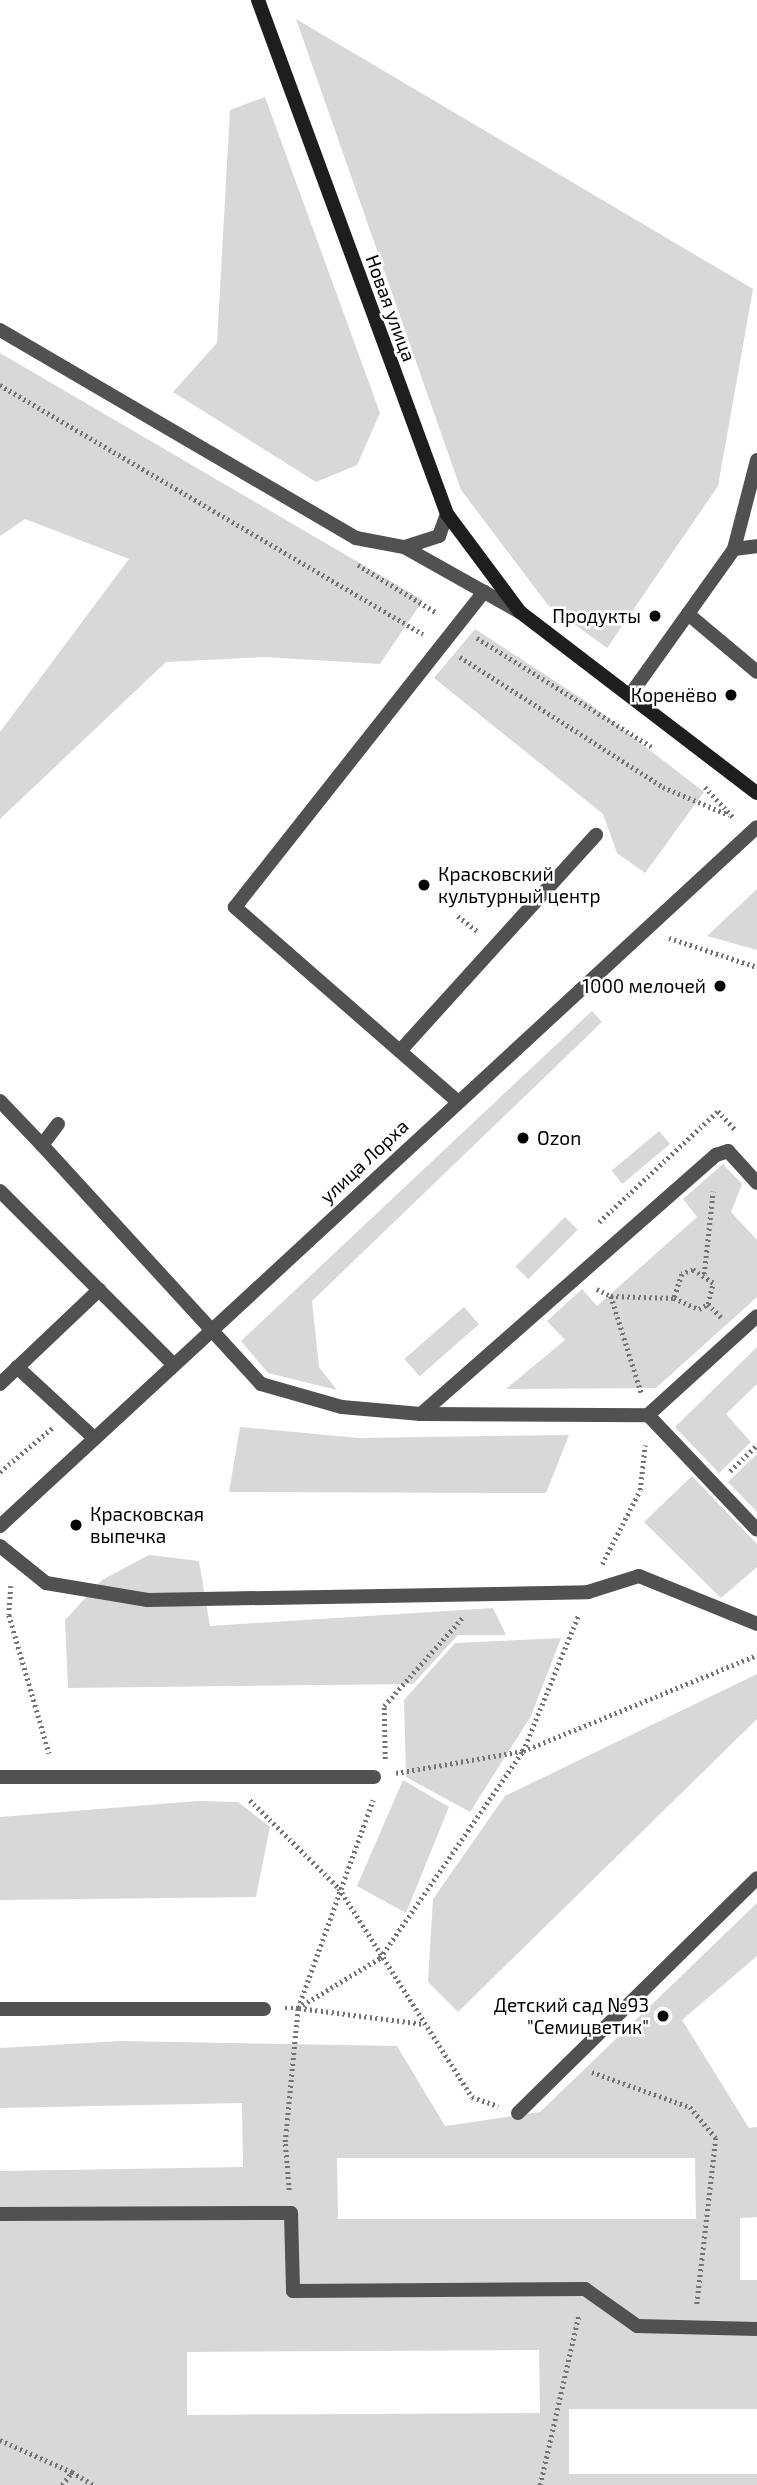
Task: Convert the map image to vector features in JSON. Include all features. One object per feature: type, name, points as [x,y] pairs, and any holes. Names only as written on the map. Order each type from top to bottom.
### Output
[{"type":"main road","name":"Новая улица","points":[[258,0],[447,514],[520,612],[757,793]]},
{"type":"street","name":"Новая улица","points":[[0,330],[356,538],[404,547],[520,612]]},
{"type":"street","points":[[630,695],[734,549],[757,460]]},
{"type":"street","points":[[404,547],[439,536],[447,514]]},
{"type":"street","points":[[734,549],[757,547]]},
{"type":"street","points":[[457,1101],[235,907],[484,592]]},
{"type":"street","points":[[688,614],[757,672]]},
{"type":"street","name":"улица Лорха","points":[[0,1526],[92,1436],[174,1365],[757,827]]},
{"type":"street","points":[[400,1051],[596,835]]},
{"type":"street","points":[[0,1101],[213,1328],[261,1384],[342,1408],[421,1414],[648,1415],[757,1316]]},
{"type":"street","points":[[42,1145],[58,1124]]},
{"type":"street","points":[[421,1414],[573,1277],[716,1155],[728,1151],[757,1183]]},
{"type":"street","points":[[0,1191],[174,1365]]},
{"type":"street","points":[[0,1384],[99,1290]]},
{"type":"street","points":[[17,1367],[92,1436]]},
{"type":"street","points":[[648,1415],[757,1530]]},
{"type":"street","points":[[0,1546],[46,1583],[148,1600],[588,1592],[639,1576],[757,1625]]},
{"type":"street","points":[[0,1777],[379,1776]]},
{"type":"street","points":[[518,2113],[757,1878]]},
{"type":"street","points":[[0,2009],[264,2008]]},
{"type":"street","points":[[0,2214],[291,2213],[293,2291],[585,2289],[637,2326],[757,2329]]},
{"type":"path","points":[[0,385],[442,645],[663,787],[733,817],[698,779]]},
{"type":"path","points":[[352,561],[666,755]]},
{"type":"path","points":[[657,945],[665,937],[757,967]]},
{"type":"path","points":[[597,1224],[718,1111],[741,1136]]},
{"type":"path","points":[[704,1274],[716,1155]]},
{"type":"path","points":[[573,1277],[611,1296],[674,1298],[687,1309],[708,1304],[713,1283],[704,1274],[682,1274],[674,1298]]},
{"type":"path","points":[[298,2008],[380,1958],[523,1751],[588,1592],[640,1490],[648,1415],[611,1296]]},
{"type":"path","points":[[0,1472],[69,1415]]},
{"type":"path","points":[[715,1486],[757,1445]]},
{"type":"path","points":[[13,1558],[9,1615],[57,1777]]},
{"type":"path","points":[[291,2213],[285,2142],[298,2008],[379,1776],[384,1706],[483,1593]]},
{"type":"path","points":[[379,1776],[523,1751],[757,1655]]},
{"type":"path","points":[[227,1777],[339,1888],[380,1958],[472,2097],[518,2113]]},
{"type":"path","points":[[264,2008],[298,2008],[424,2024]]},
{"type":"path","points":[[569,2063],[690,2107],[716,2138],[695,2328]]},
{"type":"path","points":[[540,2485],[585,2289]]},
{"type":"path","points":[[0,2440],[72,2472],[94,2485]]},
{"type":"path","points":[[62,2485],[72,2472]]},
{"type":"shaded area","points":[[296,19],[753,289],[718,486],[607,648],[548,605],[461,490]]},
{"type":"shaded area","points":[[265,97],[380,413],[357,465],[316,482],[173,392],[217,343],[230,110]]},
{"type":"shaded area","points":[[0,353],[423,600],[380,664],[264,657],[166,662],[0,819],[0,732],[129,559],[25,519],[0,536]]},
{"type":"shaded area","points":[[475,629],[590,704],[704,792],[645,873],[617,853],[603,814],[434,678]]},
{"type":"shaded area","points":[[757,889],[757,950],[707,936]]},
{"type":"shaded area","points":[[592,1011],[602,1022],[312,1301],[319,1367],[337,1390],[268,1373],[241,1341]]},
{"type":"shaded area","points":[[659,1131],[670,1144],[622,1184],[612,1171]]},
{"type":"shaded area","points":[[723,1164],[742,1184],[731,1212],[757,1240],[757,1297],[656,1388],[506,1389],[565,1340],[547,1321],[582,1289],[597,1306],[697,1217],[683,1199]]},
{"type":"shaded area","points":[[565,1217],[578,1230],[528,1279],[516,1266]]},
{"type":"shaded area","points":[[464,1307],[479,1324],[419,1376],[404,1359]]},
{"type":"shaded area","points":[[757,1347],[757,1384],[726,1414],[751,1442],[719,1473],[675,1427]]},
{"type":"shaded area","points":[[240,1427],[359,1438],[569,1435],[546,1493],[229,1492]]},
{"type":"shaded area","points":[[757,1454],[757,1512],[728,1482]]},
{"type":"shaded area","points":[[692,1476],[757,1544],[757,1567],[721,1598],[644,1522]]},
{"type":"shaded area","points":[[149,1555],[199,1561],[210,1626],[493,1608],[506,1635],[458,1635],[413,1684],[68,1688],[65,1620],[102,1580]]},
{"type":"shaded area","points":[[561,1638],[531,1716],[470,1812],[406,1777],[404,1700],[455,1643]]},
{"type":"shaded area","points":[[757,1674],[757,1719],[458,2012],[428,1982],[433,1899],[505,1796]]},
{"type":"shaded area","points":[[403,1780],[449,1807],[406,1913],[357,1886]]},
{"type":"shaded area","points":[[198,1801],[238,1802],[270,1827],[256,1897],[0,1900],[0,1817]]},
{"type":"shaded area","points":[[757,1903],[757,1956],[682,2020],[749,2128],[757,2127],[757,2217],[740,2218],[740,2280],[757,2280],[757,2409],[569,2409],[569,2474],[757,2474],[757,2485],[0,2485],[0,2171],[243,2167],[242,2103],[0,2108],[0,2048],[121,2041],[397,2046],[445,2126],[540,2112]],"holes":[[[337,2158],[695,2158],[696,2219],[338,2219]],[[539,2350],[540,2413],[187,2415],[187,2352]]]},
{"type":"place","name":"Продукты","points":[[655,616]]},
{"type":"place","name":"Коренёво","points":[[731,695]]},
{"type":"place","name":"Красковский культурный центр","points":[[424,885]]},
{"type":"place","name":"1000 мелочей","points":[[720,986]]},
{"type":"place","name":"Ozon","points":[[523,1138]]},
{"type":"place","name":"Красковская выпечка","points":[[76,1525]]},
{"type":"place","name":"Детский сад №93 \"Семицветик\"","points":[[663,2016]]}]
